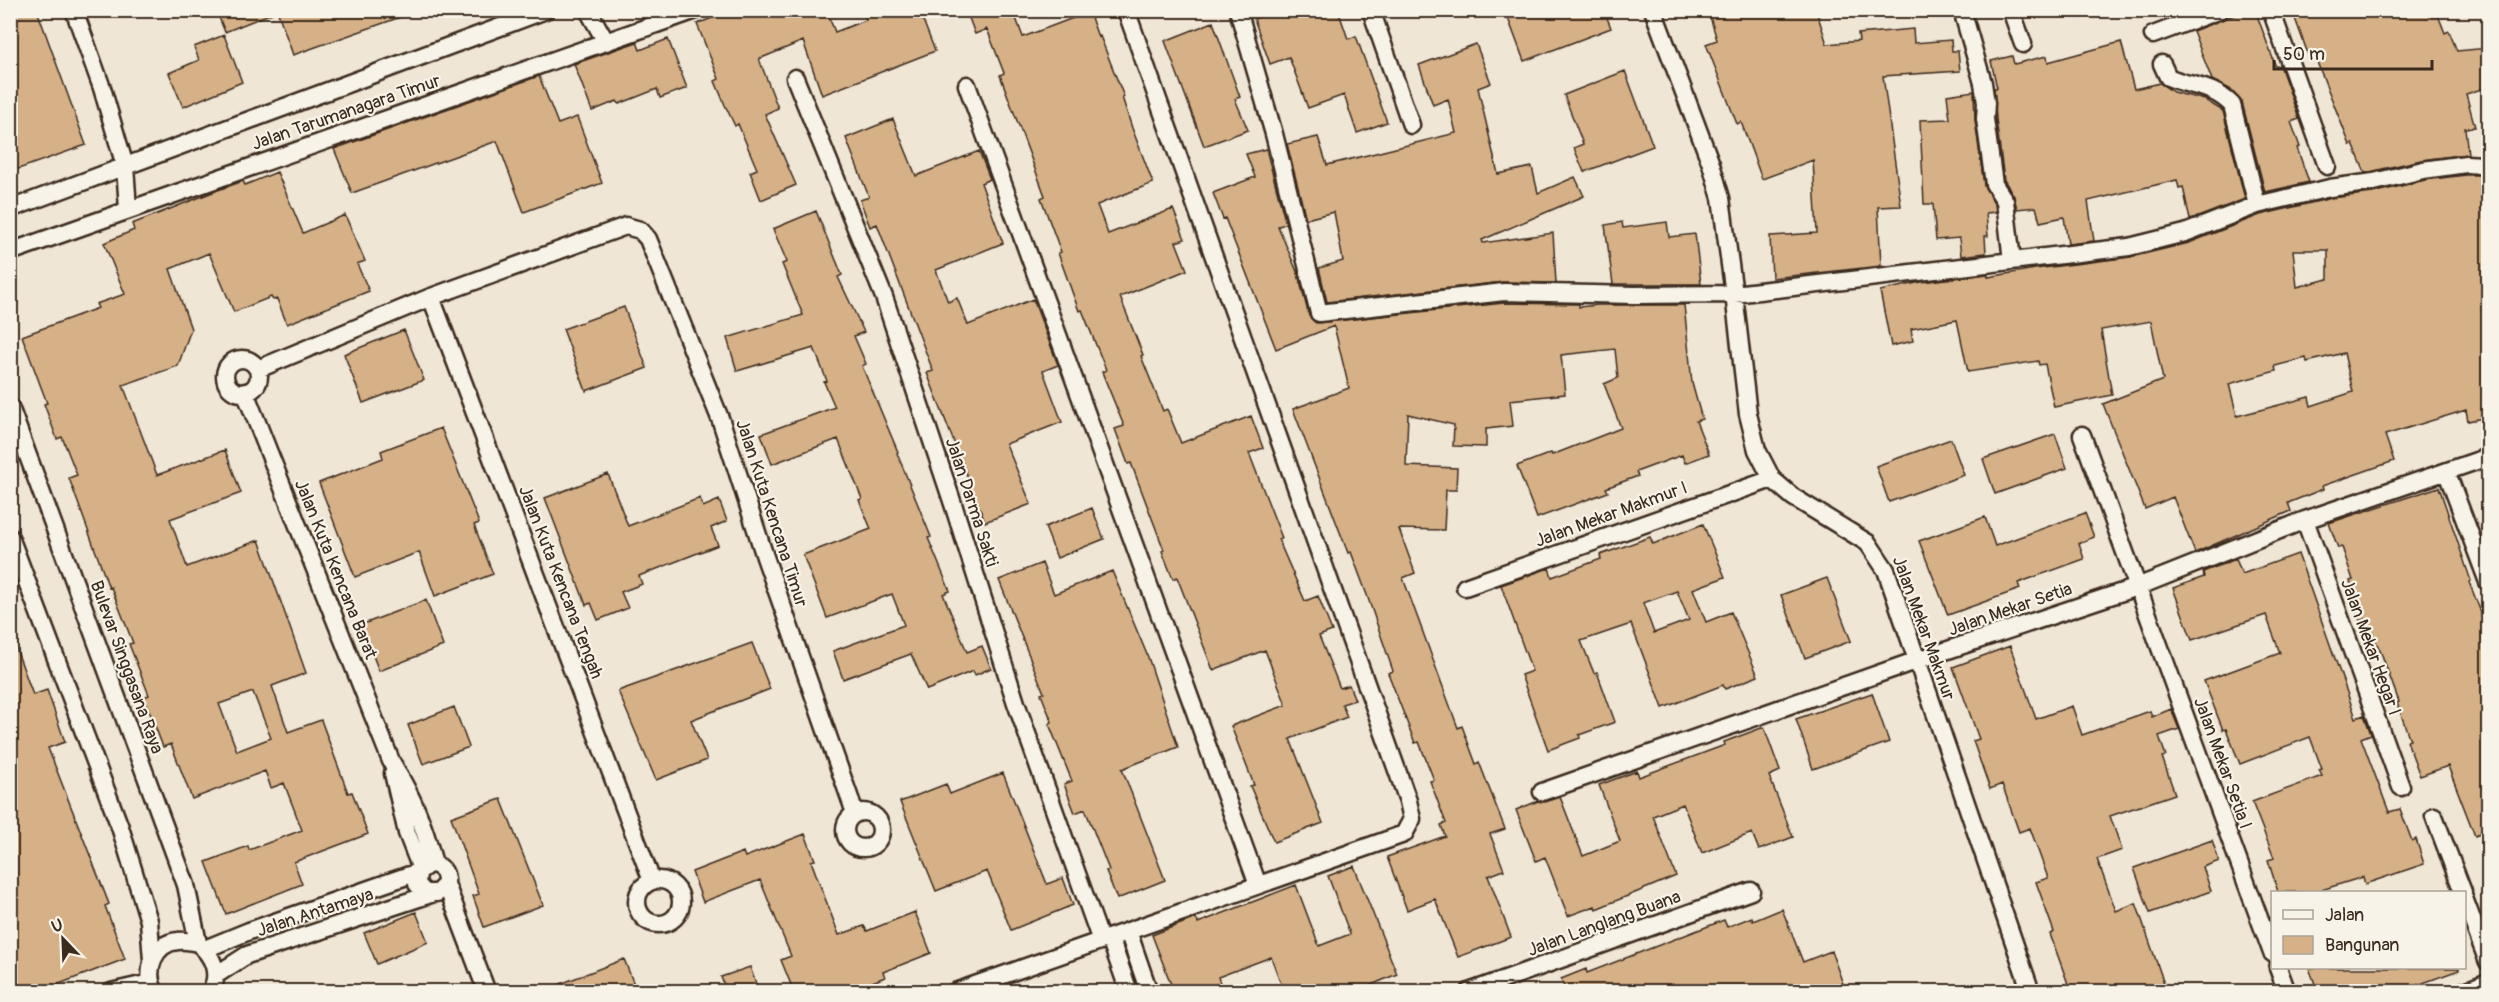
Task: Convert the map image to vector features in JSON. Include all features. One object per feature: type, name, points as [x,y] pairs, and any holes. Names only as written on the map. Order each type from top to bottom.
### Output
[{"type":"street","points":[[74,10],[102,88],[125,166],[129,209]]},
{"type":"street","name":"Jalan Tarumanagara Timur","points":[[10,209],[546,10]]},
{"type":"street","points":[[588,10],[606,42]]},
{"type":"street","name":"Jalan Tarumanagara Timur","points":[[10,252],[696,10]]},
{"type":"street","points":[[955,992],[1404,834],[1412,819],[1408,801],[1126,10]]},
{"type":"street","points":[[1238,10],[1274,134],[1319,313],[1504,292],[1634,295],[1734,294],[2128,247],[2161,240],[2257,205],[2330,188],[2374,182],[2423,170],[2475,164],[2484,165],[2488,170]]},
{"type":"street","points":[[1371,10],[1411,125]]},
{"type":"street","name":"Jalan Mekar Makmur","points":[[1653,10],[1711,164],[1721,198],[1748,414],[1757,450],[1772,479],[1793,497],[1868,543],[1886,570],[1915,661],[2031,992]]},
{"type":"street","points":[[1962,10],[1983,83],[1986,103],[1985,119],[1994,184],[2005,201],[2012,261]]},
{"type":"street","points":[[2011,10],[2023,44]]},
{"type":"street","points":[[2153,35],[2220,10]]},
{"type":"street","points":[[2271,10],[2327,166]]},
{"type":"street","points":[[2162,64],[2168,77],[2183,84],[2208,88],[2232,105],[2257,205]]},
{"type":"street","name":"Jalan Darma Sakti","points":[[795,78],[884,297],[954,504],[1016,703],[1105,939],[1129,992]]},
{"type":"street","points":[[967,85],[1258,885]]},
{"type":"street","name":"Jalan Kuta Kencana Timur","points":[[431,297],[626,226],[640,230],[648,239],[721,421],[765,556],[855,813]]},
{"type":"street","points":[[258,369],[431,297]]},
{"type":"street","name":"Jalan Kuta Kencana Tengah","points":[[431,297],[652,881]]},
{"type":"street","points":[[246,359],[258,369],[257,384],[245,392],[238,392],[226,382],[227,368],[232,362],[246,359]]},
{"type":"street","name":"Jalan Kuta Kencana Barat","points":[[245,392],[391,761],[413,798],[424,827],[424,868]]},
{"type":"street","name":"Bulevar Singgasana Raya","points":[[10,407],[186,885],[202,946],[214,961],[213,987]]},
{"type":"street","name":"Jalan Mekar Setia I","points":[[2082,435],[2271,949]]},
{"type":"street","name":"Jalan Mekar Setia","points":[[1542,792],[1915,661],[2137,587],[2305,520],[2488,457]]},
{"type":"street","points":[[2447,473],[2488,582]]},
{"type":"street","name":"Jalan Mekar Makmur I","points":[[1465,587],[1772,479]]},
{"type":"street","name":"Jalan Mekar Hegar I","points":[[2305,520],[2401,787]]},
{"type":"street","points":[[10,537],[120,827],[149,921],[152,960],[149,971],[153,987],[111,992]]},
{"type":"street","points":[[2434,816],[2463,891]]},
{"type":"street","points":[[446,884],[437,893],[431,894],[425,893],[417,884],[424,868],[444,872],[446,884],[487,992]]},
{"type":"street","name":"Jalan Antamaya","points":[[202,946],[424,868]]},
{"type":"street","name":"Jalan Langlang Buana","points":[[1469,992],[1751,891]]},
{"type":"street","name":"Jalan Antamaya","points":[[213,987],[247,955],[431,894]]},
{"type":"street","points":[[2466,903],[2488,962]]},
{"type":"street","points":[[1128,931],[1149,992]]},
{"type":"street","points":[[152,960],[162,947],[177,940],[202,946]]},
{"type":"street","points":[[2278,969],[2287,992]]},
{"type":"street","points":[[2462,992],[2488,982]]},
{"type":"building","points":[[10,10],[37,10],[86,145],[10,172]]},
{"type":"building","points":[[216,10],[277,10],[277,11],[225,32]]},
{"type":"building","points":[[277,10],[411,10],[412,13],[293,55]]},
{"type":"building","points":[[732,10],[826,10],[835,32],[866,20],[863,10],[919,10],[935,51],[822,95],[803,41],[759,59],[778,108],[765,114],[796,185],[761,200],[750,172],[757,169],[738,124],[735,126],[715,81],[719,79],[697,24]]},
{"type":"building","points":[[966,10],[1013,10],[1023,37],[1089,12],[1098,37],[1100,36],[1124,97],[1122,97],[1132,128],[1153,183],[1097,205],[1108,234],[1173,209],[1185,239],[1176,242],[1187,270],[1120,297],[1143,355],[1141,356],[1163,411],[1167,409],[1181,443],[1251,416],[1263,448],[1249,453],[1282,538],[1278,539],[1305,601],[1318,596],[1332,631],[1319,636],[1340,688],[1349,685],[1355,700],[1342,704],[1347,717],[1290,739],[1323,823],[1274,842],[1250,786],[1254,785],[1231,726],[1286,705],[1265,650],[1213,670],[1177,577],[1173,579],[1131,463],[1128,464],[1115,429],[1124,426],[1102,372],[1106,370],[1082,310],[1079,311],[1058,253],[1061,252],[1041,198],[1045,196],[1000,75],[1004,73],[987,29],[975,34]]},
{"type":"building","points":[[1266,10],[1338,10],[1348,39],[1356,36],[1387,122],[1357,133],[1344,95],[1308,108],[1289,57],[1270,64],[1254,19],[1267,14]]},
{"type":"building","points":[[1505,10],[1604,10],[1611,28],[1524,61]]},
{"type":"building","points":[[1708,10],[1816,10],[1827,44],[1859,41],[1858,34],[1913,29],[1914,43],[1951,40],[1952,51],[1958,51],[1960,71],[1883,76],[1901,206],[1878,207],[1881,266],[1772,278],[1770,236],[1817,233],[1813,160],[1762,179],[1741,122],[1737,124],[1706,44],[1717,40]]},
{"type":"building","points":[[2247,10],[2255,10],[2276,67],[2280,65],[2299,119],[2291,122],[2309,182],[2265,192],[2242,102],[2230,89],[2212,80],[2193,31]]},
{"type":"building","points":[[2292,10],[2436,10],[2445,33],[2449,31],[2457,51],[2488,48],[2488,87],[2466,94],[2475,127],[2465,128],[2468,154],[2421,160],[2365,173],[2353,144],[2350,145],[2313,52],[2308,54]]},
{"type":"building","points":[[1213,22],[1240,97],[1235,99],[1248,130],[1204,146],[1165,41]]},
{"type":"building","points":[[224,35],[242,82],[183,107],[169,73],[199,60],[194,47]]},
{"type":"building","points":[[668,39],[687,88],[660,98],[657,89],[619,104],[617,101],[592,111],[574,64],[637,42],[640,50]]},
{"type":"building","points":[[2121,42],[2134,89],[2160,83],[2173,92],[2205,100],[2223,111],[2245,199],[2190,220],[2183,187],[2179,188],[2177,180],[2088,201],[2094,241],[2068,244],[2064,217],[2040,222],[2036,207],[2017,209],[2014,196],[2004,180],[1996,119],[1994,88],[1997,88],[1991,61],[2012,56],[2014,64],[2047,56],[2048,62]]},
{"type":"building","points":[[1476,44],[1491,83],[1478,88],[1498,174],[1532,167],[1538,193],[1575,177],[1584,196],[1482,240],[1483,243],[1553,233],[1556,283],[1503,282],[1327,302],[1319,268],[1343,261],[1334,212],[1306,219],[1287,144],[1318,137],[1327,165],[1456,133],[1448,99],[1433,105],[1419,65]]},
{"type":"building","points":[[1625,71],[1653,146],[1584,172],[1574,148],[1583,144],[1564,95]]},
{"type":"building","points":[[539,76],[558,124],[577,117],[602,183],[524,212],[497,141],[352,193],[334,149]]},
{"type":"building","points":[[1974,91],[1975,120],[1984,185],[1995,205],[1996,212],[1986,213],[1988,236],[1985,236],[1986,253],[1961,256],[1959,238],[1936,240],[1933,204],[1924,204],[1920,120],[1950,119],[1947,95]]},
{"type":"building","points":[[893,119],[916,176],[979,151],[990,179],[981,183],[1003,243],[936,270],[948,302],[957,298],[968,325],[1033,299],[1058,365],[1043,371],[1062,422],[1006,444],[1031,504],[985,522],[927,373],[933,371],[877,224],[870,227],[860,200],[869,197],[846,138]]},
{"type":"building","points":[[1266,149],[1286,224],[1278,226],[1298,274],[1309,316],[1316,323],[1504,303],[1579,304],[1579,307],[1684,305],[1692,383],[1702,419],[1696,421],[1709,454],[1685,463],[1682,455],[1636,472],[1638,476],[1606,488],[1608,492],[1537,518],[1517,466],[1621,428],[1604,384],[1618,378],[1615,349],[1561,355],[1565,394],[1510,400],[1513,426],[1486,429],[1486,447],[1453,446],[1454,425],[1408,414],[1406,466],[1457,468],[1456,490],[1446,490],[1444,530],[1399,529],[1415,573],[1403,578],[1458,728],[1462,726],[1476,764],[1479,762],[1505,829],[1490,834],[1504,870],[1488,876],[1511,937],[1458,957],[1435,899],[1407,910],[1387,857],[1445,836],[1441,825],[1446,823],[1430,781],[1434,780],[1419,742],[1415,743],[1388,673],[1393,671],[1367,595],[1351,552],[1348,553],[1293,409],[1349,388],[1334,326],[1276,349],[1213,193],[1255,177],[1246,154]]},
{"type":"building","points":[[277,172],[303,233],[345,215],[365,261],[357,264],[369,291],[287,324],[277,299],[273,300],[271,297],[234,312],[209,253],[170,269],[191,329],[178,366],[123,385],[157,475],[225,450],[241,493],[170,519],[187,567],[259,540],[306,673],[272,686],[288,732],[321,720],[348,793],[352,792],[368,834],[294,862],[302,884],[226,914],[206,862],[248,846],[249,850],[302,830],[284,783],[271,788],[265,771],[192,799],[171,744],[163,747],[144,697],[149,695],[129,644],[133,643],[111,587],[109,588],[69,478],[77,475],[62,437],[57,439],[44,404],[47,403],[22,336],[98,308],[96,304],[125,294],[104,243],[134,230],[132,224],[243,181],[245,185]],"holes":[[[253,692],[271,738],[237,751],[219,704]]]},
{"type":"building","points":[[2466,175],[2479,175],[2487,179],[2488,417],[2468,421],[2466,410],[2385,435],[2394,461],[2322,486],[2323,489],[2288,503],[2291,511],[2195,553],[2173,497],[2145,509],[2103,404],[2163,380],[2151,321],[2101,330],[2112,395],[2054,407],[2045,364],[2039,365],[2038,361],[1968,372],[1957,320],[1911,329],[1913,341],[1891,346],[1880,291],[1921,282],[1988,274],[1988,277],[2131,257],[2189,243],[2260,215],[2332,198],[2373,193],[2425,180]],"holes":[[[2293,250],[2328,250],[2328,279],[2297,287]],[[2344,353],[2353,392],[2311,406],[2309,397],[2237,416],[2229,384],[2276,371],[2275,366],[2306,358],[2307,362]]]},
{"type":"building","points":[[816,211],[842,275],[838,277],[864,332],[854,336],[866,364],[862,366],[898,452],[931,537],[928,538],[950,591],[943,594],[967,652],[982,646],[991,668],[975,675],[973,671],[927,690],[911,654],[843,679],[833,651],[904,625],[892,594],[827,618],[803,555],[871,529],[859,500],[862,499],[838,439],[772,464],[761,434],[835,407],[824,382],[827,381],[814,348],[737,371],[727,338],[803,315],[782,264],[787,262],[773,229]]},
{"type":"building","points":[[1622,222],[1623,228],[1667,222],[1669,237],[1695,234],[1701,284],[1613,284],[1605,225]]},
{"type":"building","points":[[624,307],[647,368],[586,391],[563,329]]},
{"type":"building","points":[[404,330],[424,380],[363,403],[344,354]]},
{"type":"building","points":[[441,428],[479,523],[474,525],[493,574],[435,596],[419,552],[355,577],[319,483],[383,458],[381,451]]},
{"type":"building","points":[[2055,434],[2067,468],[1995,494],[1983,459]]},
{"type":"building","points":[[1951,439],[1964,475],[1889,502],[1876,466]]},
{"type":"building","points":[[608,474],[628,526],[700,498],[703,507],[719,500],[727,521],[711,528],[718,545],[639,576],[642,584],[621,592],[628,608],[598,620],[591,603],[586,605],[545,498]]},
{"type":"building","points":[[2439,487],[2471,581],[2469,582],[2488,630],[2488,831],[2475,836],[2448,766],[2420,776],[2407,741],[2410,740],[2397,703],[2399,702],[2366,619],[2360,621],[2350,581],[2353,580],[2342,547],[2338,548],[2329,523]]},
{"type":"building","points":[[1092,508],[1104,539],[1057,558],[1045,527]]},
{"type":"building","points":[[2085,513],[2094,537],[2079,543],[2084,559],[2018,583],[2020,589],[1948,615],[1919,541],[1985,517],[1995,546]]},
{"type":"building","points":[[1703,524],[1725,577],[1693,589],[1706,622],[1731,612],[1758,676],[1725,689],[1723,685],[1663,708],[1631,624],[1581,641],[1594,673],[1597,672],[1615,722],[1579,735],[1580,738],[1548,750],[1521,675],[1532,671],[1501,585],[1549,568],[1552,577],[1601,559],[1600,555],[1650,537],[1653,544]],"holes":[[[1677,591],[1689,620],[1654,633],[1643,603]]]},
{"type":"building","points":[[2298,554],[2356,718],[2364,715],[2371,734],[2361,738],[2389,812],[2400,809],[2412,841],[2416,839],[2424,864],[2365,884],[2363,877],[2318,891],[2278,891],[2268,860],[2274,858],[2252,802],[2322,776],[2319,770],[2322,769],[2310,737],[2240,764],[2226,729],[2223,730],[2204,681],[2280,653],[2266,615],[2192,640],[2173,588],[2204,577],[2203,572],[2236,559],[2242,574]]},
{"type":"building","points":[[1042,563],[1054,594],[1112,571],[1148,657],[1178,747],[1122,769],[1165,880],[1117,899],[1106,871],[1109,870],[1085,809],[1075,813],[1064,784],[1072,781],[1049,724],[1052,722],[1041,694],[1044,693],[999,580]]},
{"type":"building","points":[[1827,578],[1851,641],[1805,658],[1781,595]]},
{"type":"building","points":[[426,600],[443,646],[379,671],[361,625]]},
{"type":"building","points":[[10,640],[13,640],[33,695],[47,690],[65,742],[48,748],[109,904],[105,906],[125,959],[38,992],[10,992]]},
{"type":"building","points":[[752,643],[770,689],[691,720],[707,760],[656,780],[618,691]]},
{"type":"building","points":[[2010,646],[2036,719],[2072,706],[2082,735],[2150,711],[2152,717],[2171,709],[2179,729],[2159,736],[2166,756],[2162,757],[2175,794],[2110,816],[2122,850],[2097,859],[2116,911],[2136,903],[2167,992],[2071,992],[2050,934],[2054,932],[2036,882],[2048,878],[2030,828],[2019,832],[2002,784],[1990,789],[1973,741],[1979,739],[1953,667]]},
{"type":"building","points":[[1872,693],[1889,742],[1813,769],[1796,719]]},
{"type":"building","points":[[454,707],[469,747],[423,764],[408,725]]},
{"type":"building","points":[[1764,727],[1780,771],[1769,776],[1793,837],[1759,850],[1752,833],[1702,853],[1683,804],[1653,816],[1676,876],[1596,909],[1595,906],[1568,916],[1545,857],[1536,861],[1516,810],[1538,801],[1545,802],[1560,797],[1583,856],[1620,841],[1599,785],[1637,771],[1639,777],[1725,745],[1724,742]]},
{"type":"building","points":[[1003,773],[1047,884],[1063,878],[1073,905],[1011,930],[987,871],[936,891],[900,802],[946,784],[950,794]]},
{"type":"building","points":[[501,799],[543,905],[484,927],[473,896],[479,894],[451,817]]},
{"type":"building","points":[[805,834],[815,860],[811,861],[839,935],[864,926],[867,931],[915,912],[931,953],[883,972],[885,977],[847,992],[794,992],[781,960],[791,956],[760,880],[703,902],[692,872],[743,852],[745,857]]},
{"type":"building","points":[[2212,840],[2219,861],[2203,867],[2211,891],[2150,913],[2134,868]]},
{"type":"building","points":[[1354,866],[1397,974],[1355,992],[1284,992],[1271,957],[1218,977],[1223,992],[1174,992],[1152,935],[1196,918],[1198,923],[1296,885],[1319,946],[1350,934],[1328,876]]},
{"type":"building","points":[[1782,909],[1803,962],[1831,951],[1846,992],[1566,992],[1561,979],[1586,969],[1587,973],[1724,920],[1727,927],[1752,917],[1753,921]]},
{"type":"building","points":[[416,912],[428,942],[377,964],[364,933]]},
{"type":"building","points":[[624,959],[637,992],[545,992],[545,990]]},
{"type":"building","points":[[750,967],[759,992],[727,992],[721,977]]},
{"type":"building","points":[[2309,969],[2459,969],[2398,992],[2318,992]]}]
